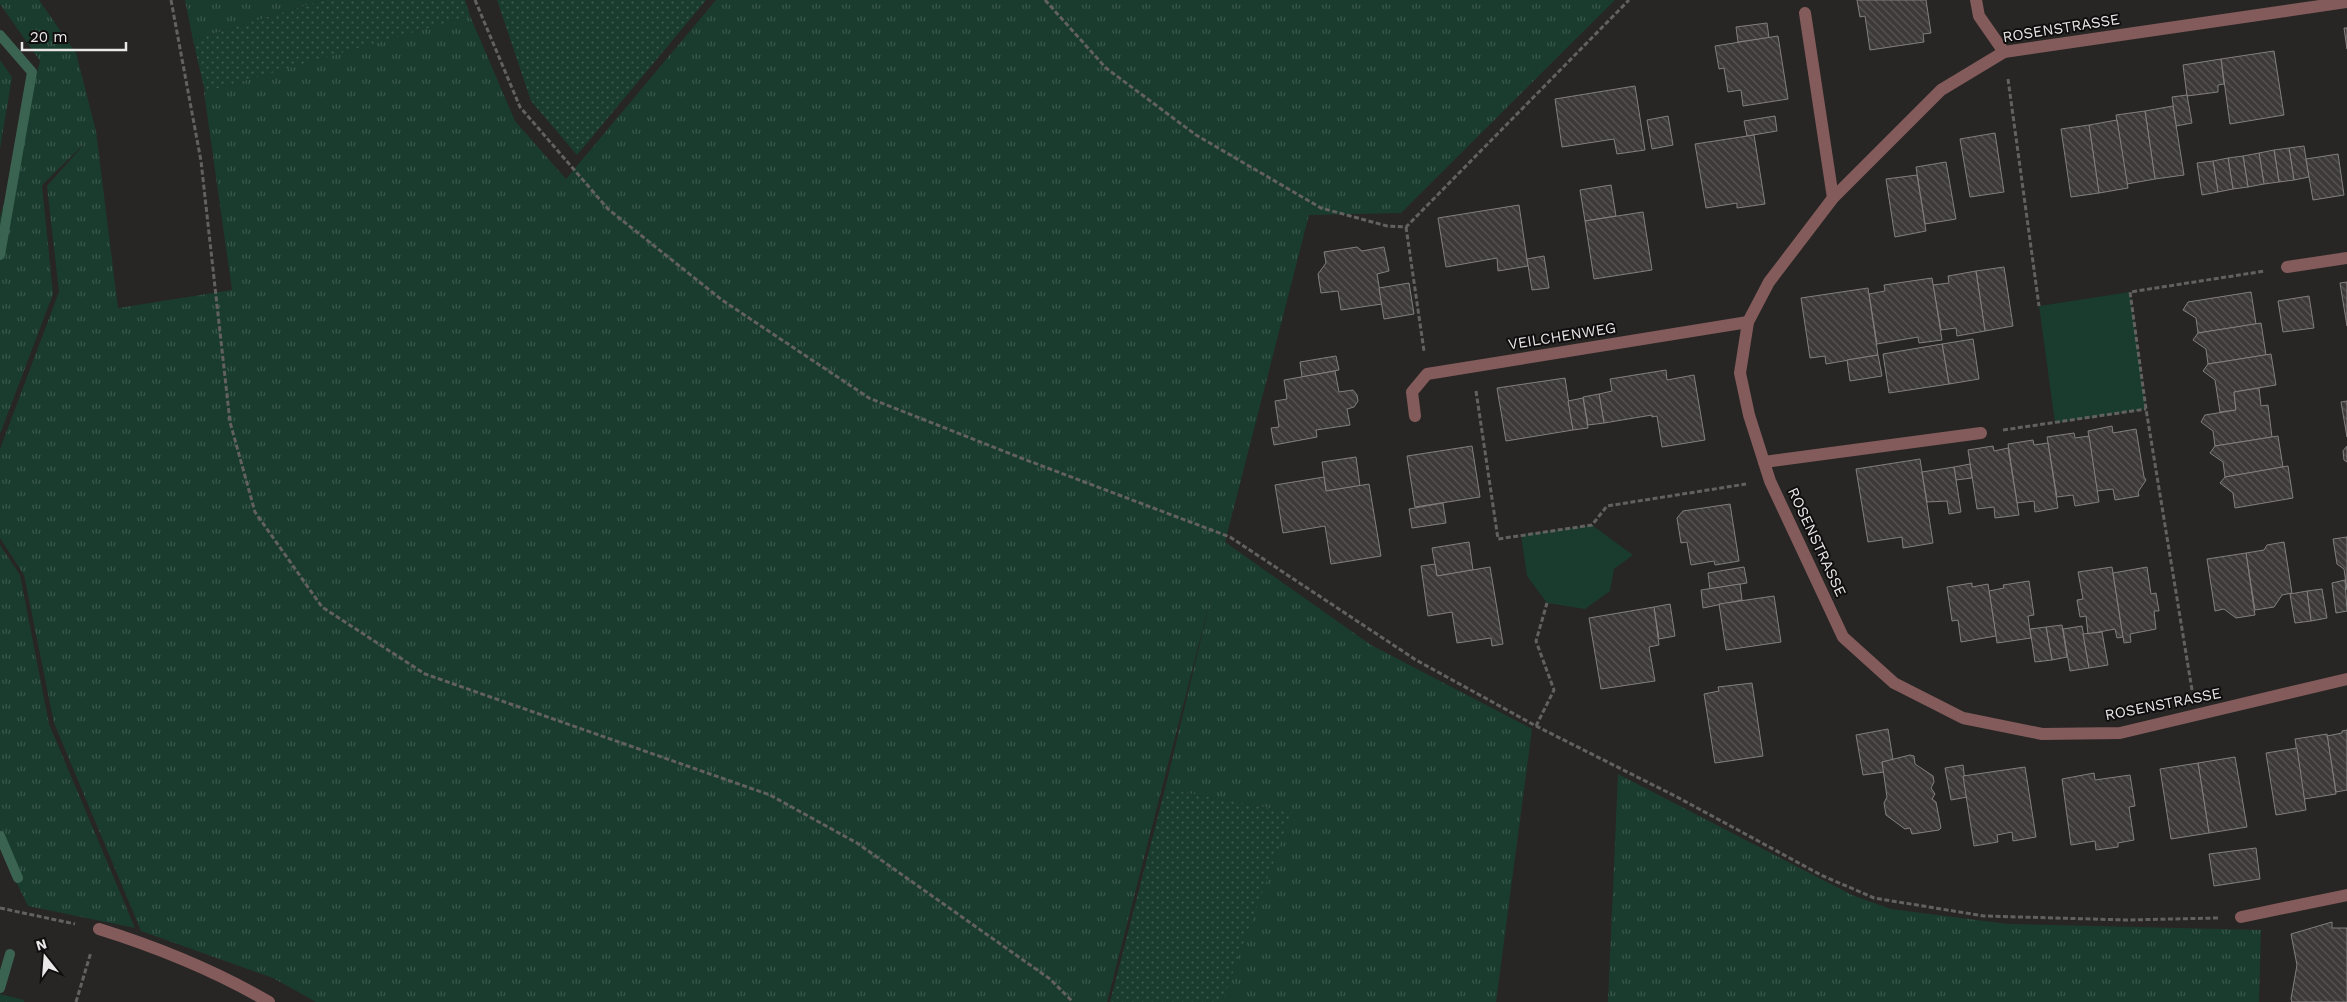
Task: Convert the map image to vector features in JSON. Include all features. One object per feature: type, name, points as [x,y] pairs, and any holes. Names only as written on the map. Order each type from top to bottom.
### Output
[{"type":"street","points":[[1976,0],[1979,16],[2004,52]]},
{"type":"street","name":"ROSENSTRASSE","points":[[2347,2],[2004,52],[1940,90],[1833,198],[1769,282],[1748,322],[1740,373],[1749,415],[1770,480],[1843,636],[1894,683],[1963,718],[2042,734],[2120,733],[2347,679]]},
{"type":"street","points":[[1805,13],[1833,198]]},
{"type":"street","points":[[2287,267],[2347,258]]},
{"type":"street","name":"VEILCHENWEG","points":[[1427,374],[1748,322]]},
{"type":"street","points":[[1415,416],[1412,392],[1427,374]]},
{"type":"street","points":[[1764,462],[1981,433]]},
{"type":"street","points":[[2241,917],[2347,895]]},
{"type":"street","points":[[99,929],[151,946],[228,978],[269,1002]]},
{"type":"path","points":[[171,0],[201,162],[230,422],[256,512],[322,607],[425,674],[770,795],[857,843],[1050,979],[1073,1002]]},
{"type":"path","points":[[476,0],[520,107],[608,209],[722,300],[869,398],[1230,537],[1416,660],[1536,726],[1677,797],[1821,875],[1874,898],[1984,916],[2127,920],[2241,917]]},
{"type":"path","points":[[1045,0],[1106,68],[1196,135],[1322,208],[1387,226],[1406,227],[1629,0]]},
{"type":"path","points":[[2004,52],[2039,306]]},
{"type":"path","points":[[1406,227],[1427,374]]},
{"type":"path","points":[[2196,716],[2146,409],[2130,292],[2287,267]]},
{"type":"path","points":[[1472,368],[1498,539],[1592,525],[1607,506],[1770,480]]},
{"type":"path","points":[[1981,433],[2146,409]]},
{"type":"path","points":[[1536,726],[1554,690],[1536,640],[1547,603]]},
{"type":"path","points":[[0,908],[99,929],[76,1002]]},
{"type":"green space","points":[[0,0],[39,0],[76,53],[96,131],[118,308],[232,290],[204,92],[470,16],[515,121],[566,179],[716,0],[1615,0],[1401,213],[1309,215],[1225,542],[1371,645],[1532,729],[1496,1002],[1222,1002],[1291,812],[1165,789],[1211,597],[1107,1002],[316,1002],[273,978],[141,931],[54,723],[24,575],[0,538],[0,449],[59,292],[47,186],[86,142],[42,185],[53,294],[0,434],[0,218],[40,61],[0,4]]},
{"type":"green space","points":[[185,0],[323,0],[193,40]]},
{"type":"green space","points":[[323,0],[465,0],[470,16],[205,92],[193,40]]},
{"type":"green space","points":[[497,0],[706,0],[577,155],[531,101]]},
{"type":"green space","points":[[0,60],[12,77],[0,149]]},
{"type":"green space","points":[[2130,292],[2146,409],[2055,423],[2039,306]]},
{"type":"green space","points":[[1592,525],[1633,555],[1614,569],[1610,591],[1585,609],[1547,603],[1527,576],[1521,535]]},
{"type":"green space","points":[[0,545],[20,575],[49,724],[135,928],[28,906],[0,849]]},
{"type":"green space","points":[[1618,774],[1852,895],[1891,909],[2008,924],[2261,930],[2259,1002],[1608,1002]]},
{"type":"green space","points":[[1165,789],[1292,812],[1222,1002],[1110,1002]]},
{"type":"green space","points":[[0,994],[24,1000],[24,1002],[0,1002]]},
{"type":"building","points":[[1857,0],[1926,0],[1931,33],[1923,34],[1924,42],[1870,50],[1865,16],[1860,17]]},
{"type":"building","points":[[1767,23],[1769,38],[1738,42],[1736,27]]},
{"type":"building","points":[[2344,28],[2347,28],[2347,49]]},
{"type":"building","points":[[1778,36],[1788,99],[1743,106],[1741,90],[1728,92],[1724,68],[1719,69],[1715,46]]},
{"type":"building","points":[[2274,51],[2284,115],[2230,124],[2221,59]]},
{"type":"building","points":[[2221,59],[2224,84],[2218,85],[2218,92],[2187,96],[2183,65]]},
{"type":"building","points":[[1635,86],[1645,150],[1617,154],[1614,139],[1562,147],[1555,99]]},
{"type":"building","points":[[2187,95],[2192,123],[2176,126],[2172,97]]},
{"type":"building","points":[[2173,106],[2184,175],[2155,179],[2145,111]]},
{"type":"building","points":[[2145,111],[2155,179],[2127,184],[2116,115]]},
{"type":"building","points":[[1668,116],[1673,145],[1652,149],[1647,120]]},
{"type":"building","points":[[1775,116],[1777,131],[1747,136],[1744,121]]},
{"type":"building","points":[[2117,120],[2128,188],[2099,193],[2089,125]]},
{"type":"building","points":[[2089,125],[2099,193],[2071,197],[2061,129]]},
{"type":"building","points":[[1995,133],[2004,192],[1970,197],[1960,139]]},
{"type":"building","points":[[1754,135],[1765,204],[1737,208],[1737,203],[1706,208],[1695,144]]},
{"type":"building","points":[[2304,146],[2309,177],[2294,180],[2289,148]]},
{"type":"building","points":[[2289,148],[2294,180],[2279,182],[2274,150]]},
{"type":"building","points":[[2274,150],[2279,182],[2264,184],[2259,153]]},
{"type":"building","points":[[2259,153],[2264,184],[2248,187],[2243,156]]},
{"type":"building","points":[[2338,154],[2344,195],[2313,200],[2306,159]]},
{"type":"building","points":[[2243,156],[2248,187],[2233,189],[2228,158]]},
{"type":"building","points":[[2228,158],[2233,189],[2218,192],[2213,161]]},
{"type":"building","points":[[2213,161],[2218,192],[2202,195],[2197,163]]},
{"type":"building","points":[[1946,162],[1956,219],[1925,224],[1916,167]]},
{"type":"building","points":[[1917,175],[1926,231],[1895,237],[1886,179]]},
{"type":"building","points":[[1611,185],[1616,216],[1585,221],[1580,190]]},
{"type":"building","points":[[1519,205],[1528,266],[1498,271],[1497,258],[1446,267],[1438,218]]},
{"type":"building","points":[[1643,212],[1652,270],[1594,279],[1585,221]]},
{"type":"building","points":[[1357,247],[1362,251],[1384,247],[1389,271],[1377,274],[1382,304],[1341,310],[1338,291],[1321,293],[1318,274],[1326,263],[1324,252]]},
{"type":"building","points":[[1544,256],[1549,288],[1532,290],[1527,259]]},
{"type":"building","points":[[2004,267],[2013,326],[1985,331],[1976,271]]},
{"type":"building","points":[[1976,271],[1985,331],[1957,336],[1956,328],[1941,330],[1933,285],[1949,283],[1948,276]]},
{"type":"building","points":[[1932,278],[1942,340],[1919,343],[1918,337],[1877,344],[1869,294],[1885,291],[1884,285]]},
{"type":"building","points":[[2347,282],[2347,326],[2340,283]]},
{"type":"building","points":[[1409,283],[1414,314],[1384,319],[1379,288]]},
{"type":"building","points":[[1868,288],[1878,355],[1826,364],[1825,356],[1810,358],[1801,298]]},
{"type":"building","points":[[2251,292],[2256,324],[2198,333],[2196,318],[2183,310],[2188,302]]},
{"type":"building","points":[[2309,296],[2314,328],[2283,332],[2278,301]]},
{"type":"building","points":[[2261,323],[2266,355],[2208,364],[2206,349],[2193,340],[2198,333]]},
{"type":"building","points":[[1973,339],[1979,379],[1949,384],[1942,344]]},
{"type":"building","points":[[1942,344],[1949,384],[1889,393],[1883,354]]},
{"type":"building","points":[[2271,354],[2276,385],[2234,392],[2236,410],[2220,412],[2215,380],[2203,371],[2208,364]]},
{"type":"building","points":[[1878,355],[1882,376],[1850,381],[1847,360]]},
{"type":"building","points":[[1336,356],[1339,370],[1302,377],[1300,362]]},
{"type":"building","points":[[1666,370],[1667,380],[1694,375],[1705,440],[1662,447],[1657,416],[1652,417],[1652,415],[1604,423],[1599,394],[1612,391],[1610,379]]},
{"type":"building","points":[[1335,371],[1339,392],[1353,390],[1357,395],[1358,401],[1354,407],[1347,409],[1350,425],[1316,430],[1317,437],[1274,445],[1271,428],[1279,427],[1275,401],[1287,399],[1284,380]]},
{"type":"building","points":[[1565,378],[1573,430],[1506,441],[1497,388]]},
{"type":"building","points":[[2259,388],[2261,406],[2268,405],[2272,437],[2215,446],[2213,431],[2201,422],[2205,415],[2236,410],[2234,392]]},
{"type":"building","points":[[1599,394],[1604,423],[1588,425],[1583,397]]},
{"type":"building","points":[[1583,398],[1588,428],[1573,430],[1568,401]]},
{"type":"building","points":[[2347,401],[2347,437],[2341,402]]},
{"type":"building","points":[[2112,426],[2113,433],[2136,429],[2146,480],[2138,492],[2139,496],[2115,500],[2113,489],[2097,491],[2088,431]]},
{"type":"building","points":[[2074,433],[2075,438],[2089,436],[2099,502],[2075,506],[2073,495],[2057,497],[2047,437]]},
{"type":"building","points":[[2278,436],[2283,467],[2225,477],[2223,462],[2210,453],[2215,446]]},
{"type":"building","points":[[2033,440],[2034,445],[2048,443],[2058,508],[2035,512],[2034,501],[2017,503],[2008,444]]},
{"type":"building","points":[[1472,446],[1480,497],[1415,507],[1407,456]]},
{"type":"building","points":[[1993,446],[1994,451],[2008,448],[2019,515],[1995,518],[1994,507],[1977,509],[1968,450]]},
{"type":"building","points":[[2347,446],[2347,462],[2344,460],[2343,451]]},
{"type":"building","points":[[1356,457],[1360,486],[1326,491],[1322,462]]},
{"type":"building","points":[[1920,459],[1933,543],[1903,548],[1902,537],[1868,542],[1856,469]]},
{"type":"building","points":[[1970,464],[1972,478],[1956,480],[1954,467]]},
{"type":"building","points":[[2288,466],[2293,498],[2235,508],[2233,493],[2220,483],[2225,477]]},
{"type":"building","points":[[1954,467],[1961,512],[1949,514],[1947,501],[1927,502],[1922,472]]},
{"type":"building","points":[[1324,477],[1326,491],[1369,484],[1381,556],[1331,564],[1325,526],[1283,533],[1275,485]]},
{"type":"building","points":[[1443,503],[1446,523],[1412,528],[1409,509]]},
{"type":"building","points":[[1730,504],[1739,561],[1715,565],[1714,561],[1691,565],[1687,542],[1681,543],[1677,518],[1683,511]]},
{"type":"building","points":[[2347,537],[2347,590],[2344,569],[2337,564],[2333,539]]},
{"type":"building","points":[[1469,542],[1473,570],[1437,576],[1432,548]]},
{"type":"building","points":[[2284,542],[2292,593],[2282,595],[2274,607],[2255,610],[2246,553],[2264,550],[2267,545]]},
{"type":"building","points":[[2246,553],[2255,615],[2236,618],[2224,609],[2215,611],[2207,559]]},
{"type":"building","points":[[1435,564],[1437,576],[1490,567],[1503,644],[1492,646],[1491,638],[1457,643],[1452,612],[1428,616],[1421,566]]},
{"type":"building","points":[[1744,567],[1747,583],[1710,589],[1708,573]]},
{"type":"building","points":[[2112,567],[2123,637],[2117,638],[2115,629],[2088,634],[2086,616],[2080,617],[2077,600],[2083,599],[2078,572]]},
{"type":"building","points":[[2147,567],[2151,594],[2156,593],[2159,611],[2154,611],[2156,629],[2130,634],[2131,642],[2124,643],[2113,573]]},
{"type":"building","points":[[2345,580],[2347,611],[2336,613],[2332,583]]},
{"type":"building","points":[[2029,581],[2034,615],[2028,616],[2031,638],[1997,643],[1989,591],[2004,588],[2003,585]]},
{"type":"building","points":[[1972,583],[1972,587],[1988,584],[1996,636],[1961,642],[1958,620],[1952,621],[1947,587]]},
{"type":"building","points":[[1740,584],[1742,600],[1703,608],[1701,590]]},
{"type":"building","points":[[2322,589],[2327,618],[2311,621],[2307,591]]},
{"type":"building","points":[[2307,591],[2311,621],[2295,623],[2290,594]]},
{"type":"building","points":[[1774,596],[1781,642],[1726,650],[1719,604]]},
{"type":"building","points":[[1670,604],[1675,636],[1659,639],[1654,607]]},
{"type":"building","points":[[1654,607],[1659,645],[1649,647],[1655,681],[1601,689],[1589,618]]},
{"type":"building","points":[[2062,625],[2067,657],[2052,660],[2046,627]]},
{"type":"building","points":[[2082,626],[2089,668],[2070,671],[2063,629]]},
{"type":"building","points":[[2046,627],[2052,660],[2035,662],[2030,629]]},
{"type":"building","points":[[2102,632],[2108,665],[2089,668],[2083,634]]},
{"type":"building","points":[[1752,683],[1763,756],[1715,763],[1704,694],[1719,691],[1718,687]]},
{"type":"building","points":[[1888,729],[1893,760],[1882,762],[1884,772],[1863,775],[1856,735]]},
{"type":"building","points":[[2347,730],[2347,790],[2336,792],[2327,736]]},
{"type":"building","points":[[2327,734],[2336,794],[2304,799],[2295,739]]},
{"type":"building","points":[[2297,748],[2306,810],[2276,815],[2266,753]]},
{"type":"building","points":[[1910,755],[1914,756],[1915,764],[1933,776],[1934,782],[1931,788],[1935,794],[1932,799],[1936,802],[1941,828],[1939,830],[1912,834],[1910,828],[1905,829],[1886,815],[1884,803],[1887,797],[1882,762]]},
{"type":"building","points":[[2235,757],[2247,827],[2209,833],[2198,763]]},
{"type":"building","points":[[2198,763],[2209,833],[2171,839],[2160,769]]},
{"type":"building","points":[[1963,765],[1967,797],[1951,800],[1945,768]]},
{"type":"building","points":[[2025,767],[2036,837],[2013,841],[2012,832],[1997,835],[1998,842],[1974,846],[1963,776]]},
{"type":"building","points":[[2094,773],[2095,780],[2130,775],[2135,806],[2129,807],[2134,840],[2118,843],[2118,847],[2096,850],[2095,841],[2071,845],[2062,779]]},
{"type":"building","points":[[2256,848],[2260,879],[2214,886],[2209,854]]},
{"type":"building","points":[[2332,922],[2332,928],[2347,928],[2347,1002],[2292,1002],[2297,965],[2291,934]]},
{"type":"waterway","points":[[0,35],[32,72],[0,255]]},
{"type":"waterway","points":[[0,836],[18,878]]},
{"type":"waterway","points":[[0,988],[10,954]]}]
